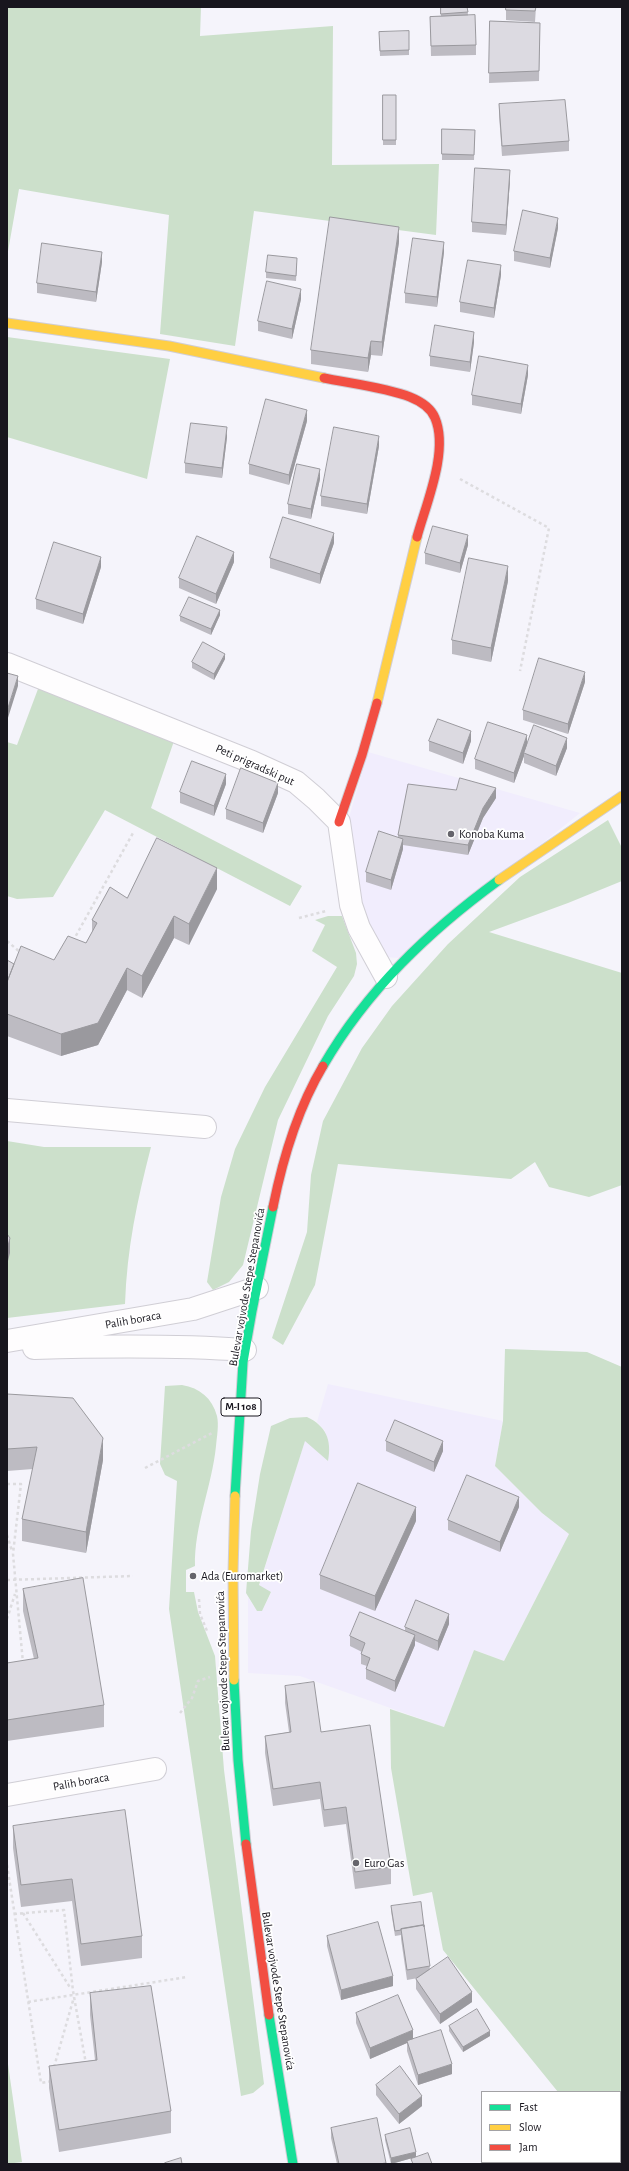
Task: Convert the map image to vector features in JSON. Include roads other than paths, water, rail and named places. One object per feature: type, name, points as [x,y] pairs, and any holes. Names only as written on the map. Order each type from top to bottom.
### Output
[{"type":"main road","points":[[7,323],[169,346],[405,395],[417,399],[431,412],[437,422],[439,438],[438,468],[418,534],[369,734],[339,822]]},
{"type":"main road","name":"Bulevar vojvode Stepe Stepanovića","points":[[293,2164],[258,1946],[237,1759],[232,1657],[232,1523],[245,1350],[285,1157],[297,1119],[328,1057],[350,1024],[386,978],[425,937],[458,909],[495,882],[622,796]]},
{"type":"street","name":"Peti prigradski put","points":[[7,664],[252,762],[296,782],[339,822]]},
{"type":"street","points":[[339,822],[351,905],[359,928],[386,978]]},
{"type":"street","points":[[7,1110],[205,1128]]},
{"type":"street","name":"Palih boraca","points":[[7,1341],[193,1309],[257,1288]]},
{"type":"street","name":"Palih boraca","points":[[7,1349],[129,1345],[191,1346],[245,1350]]},
{"type":"street","name":"Palih boraca","points":[[7,1795],[155,1769]]},
{"type":"place","name":"Konoba Kuma","points":[[451,834]]},
{"type":"place","name":"Ada (Euromarket)","points":[[193,1576]]},
{"type":"place","name":"Euro Gas","points":[[356,1863]]}]
